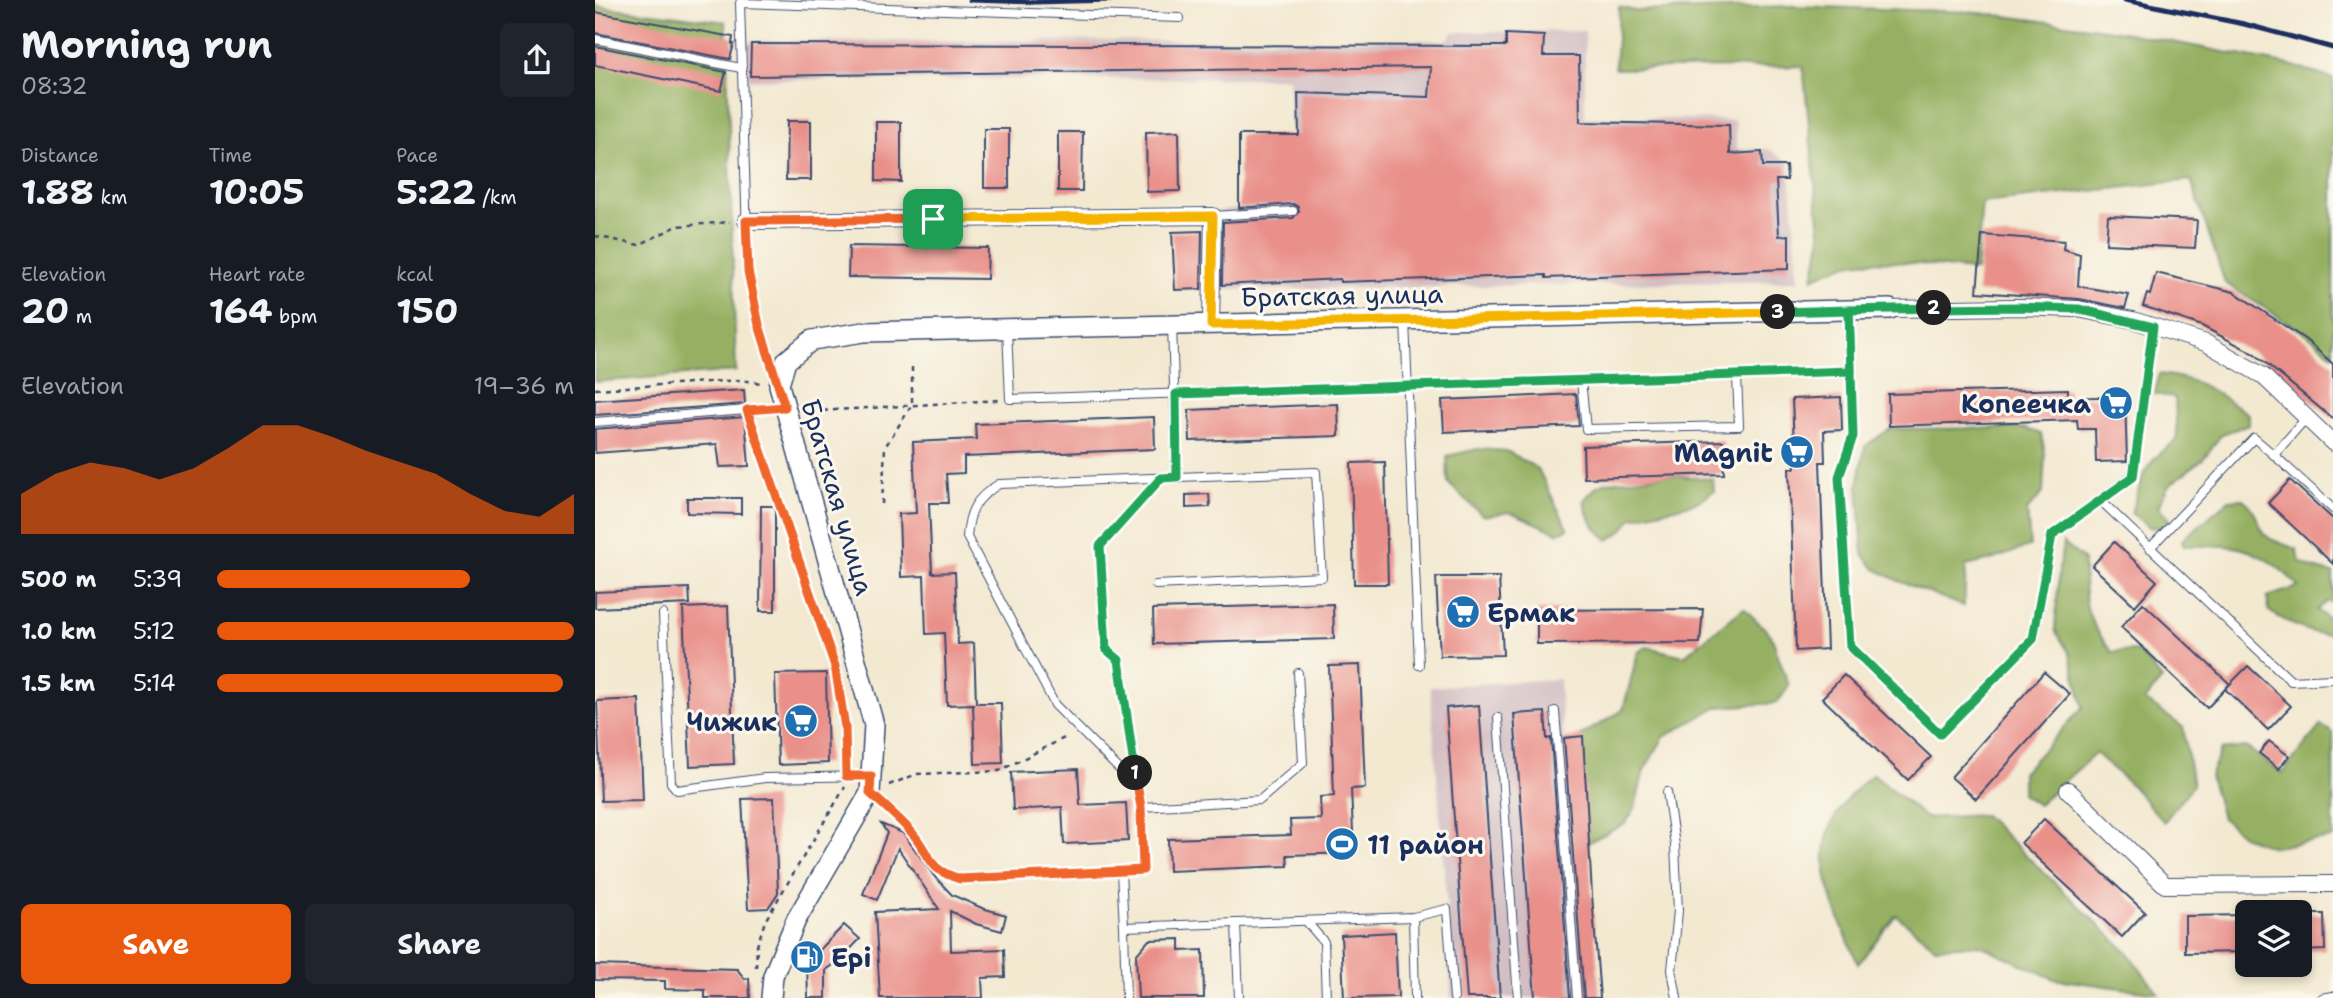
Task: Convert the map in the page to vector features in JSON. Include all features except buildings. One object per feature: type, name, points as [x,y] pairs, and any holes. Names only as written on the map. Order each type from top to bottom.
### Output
[{"type":"street","points":[[746,221],[1213,216],[1211,325]]},
{"type":"street","name":"Братская улица","points":[[771,998],[773,976],[796,920],[870,784],[874,725],[779,385],[786,361],[812,341],[864,332],[1890,309],[2078,309],[2206,343],[2263,376],[2333,443]]},
{"type":"street","points":[[2068,790],[2165,885],[2333,884]]},
{"type":"lane","points":[[779,385],[759,325],[748,271],[740,3],[1180,19]]},
{"type":"lane","points":[[595,38],[741,68]]},
{"type":"lane","points":[[1213,216],[1293,211]]},
{"type":"lane","points":[[1849,310],[1853,436],[1839,477],[1850,646],[1940,734],[2033,639],[2052,535],[2133,477],[2153,327]]},
{"type":"lane","points":[[1405,320],[1419,664]]},
{"type":"lane","points":[[1172,325],[1177,477]]},
{"type":"lane","points":[[1007,329],[1010,399],[1851,371]]},
{"type":"lane","points":[[1581,380],[1586,429],[1739,426],[1737,375]]},
{"type":"lane","points":[[595,422],[747,410],[786,410]]},
{"type":"lane","points":[[2274,456],[2307,418]]},
{"type":"lane","points":[[2150,548],[2254,438],[2333,509]]},
{"type":"lane","points":[[663,614],[671,783],[677,790],[765,778],[846,776],[870,784],[915,836],[929,861],[941,873],[960,879],[1121,872],[1143,870],[1141,807],[1136,786],[1055,705],[974,553],[967,537],[969,516],[983,494],[999,484],[1316,472],[1322,577],[1156,584]]},
{"type":"lane","points":[[2100,500],[2291,681],[2333,679]]},
{"type":"lane","points":[[1141,807],[1260,800],[1303,764],[1298,673]]},
{"type":"lane","points":[[1555,711],[1577,998]]},
{"type":"lane","points":[[1498,718],[1518,998]]},
{"type":"lane","points":[[1667,792],[1675,845],[1678,911],[1672,970],[1677,998]]},
{"type":"lane","points":[[1121,872],[1126,998]]},
{"type":"lane","points":[[1124,928],[1413,916],[1447,909],[1454,998]]},
{"type":"lane","points":[[1413,916],[1415,998]]},
{"type":"lane","points":[[1306,921],[1324,942],[1326,998]]},
{"type":"lane","points":[[1237,923],[1239,998]]},
{"type":"lane","points":[[2322,998],[2333,996]]},
{"type":"path","points":[[595,236],[639,245],[677,226],[746,221]]},
{"type":"path","points":[[882,504],[885,447],[912,405],[912,366]]},
{"type":"path","points":[[595,389],[740,380],[779,385]]},
{"type":"path","points":[[786,410],[1010,399]]},
{"type":"path","points":[[747,410],[835,666],[845,727],[846,776],[845,790],[765,921],[757,946],[756,967]]},
{"type":"path","points":[[1136,786],[1119,660],[1106,649],[1100,546],[1161,478]]},
{"type":"path","points":[[870,784],[917,774],[999,771],[1079,730]]},
{"type":"shaded area","points":[[1585,31],[1585,117],[1735,120],[1737,149],[1769,149],[1789,163],[1799,281],[1215,290],[1218,211],[1297,203],[1288,78],[748,80],[748,41],[1447,40],[1453,32]]},
{"type":"shaded area","points":[[1559,679],[1583,998],[1451,998],[1430,687]]},
{"type":"green space","points":[[595,6],[726,22],[736,371],[595,382]]},
{"type":"green space","points":[[1791,6],[1973,12],[2112,30],[2290,65],[2333,79],[2333,355],[2309,336],[2225,283],[2191,180],[1982,203],[1976,270],[1867,261],[1844,265],[1813,278],[1821,241],[1803,66],[1615,69],[1619,7],[1635,11]]},
{"type":"green space","points":[[2159,374],[2185,379],[2216,393],[2248,414],[2248,425],[2222,434],[2203,459],[2168,486],[2158,507],[2169,518],[2166,526],[2151,528],[2131,513],[2144,473],[2154,459],[2177,439],[2175,398],[2155,394]]},
{"type":"green space","points":[[2024,428],[2041,434],[2045,453],[2043,493],[2027,510],[2030,546],[1966,566],[1964,606],[1875,569],[1863,554],[1858,485],[1865,446],[1890,429]]},
{"type":"green space","points":[[1478,449],[1507,451],[1538,469],[1568,529],[1558,533],[1511,512],[1483,516],[1448,483],[1447,456]]},
{"type":"green space","points":[[1667,475],[1713,479],[1714,491],[1695,503],[1632,518],[1621,532],[1608,540],[1592,522],[1584,500],[1597,486],[1607,482]]},
{"type":"green space","points":[[2243,499],[2252,508],[2269,538],[2296,549],[2300,562],[2333,573],[2333,603],[2327,601],[2317,610],[2332,621],[2333,633],[2308,631],[2269,611],[2267,597],[2298,587],[2278,567],[2261,557],[2234,547],[2184,546],[2182,540],[2229,500]]},
{"type":"green space","points":[[2063,543],[2084,560],[2087,609],[2103,640],[2112,652],[2138,651],[2162,679],[2145,700],[2183,727],[2193,785],[2164,822],[2130,784],[2096,753],[2038,805],[2022,794],[2022,773],[2083,707],[2070,654],[2055,630]]},
{"type":"green space","points":[[1744,608],[1771,635],[1789,686],[1777,703],[1717,707],[1664,737],[1644,770],[1635,808],[1625,824],[1589,842],[1572,741],[1623,710],[1638,652],[1647,647],[1684,656]]},
{"type":"green space","points":[[2321,725],[2333,733],[2333,838],[2273,847],[2245,837],[2222,818],[2210,776],[2221,750],[2246,747],[2282,773]]},
{"type":"green space","points":[[1873,774],[1926,818],[1984,815],[2126,951],[2158,993],[2054,979],[1980,945],[1935,947],[1896,915],[1858,964],[1829,887],[1825,863],[1826,841],[1834,819],[1849,797]]},
{"type":"railway","points":[[970,0],[1112,0]]},
{"type":"railway","points":[[2125,0],[2244,24],[2333,48]]},
{"type":"place","name":"Копеечка","points":[[2116,403]]},
{"type":"place","name":"Magnit","points":[[1797,452]]},
{"type":"place","name":"Ермак","points":[[1463,612]]},
{"type":"place","name":"Чижик","points":[[801,721]]},
{"type":"place","name":"11 район","points":[[1342,844]]},
{"type":"place","name":"Epi","points":[[807,957]]},
{"type":"route","points":[[933,219],[746,221],[748,271],[759,325],[785,407],[747,410],[835,666],[845,727],[846,776],[871,776],[870,793],[915,836],[929,861],[941,873],[960,879],[1143,870],[1141,807],[1119,660],[1106,649],[1100,546],[1161,478],[1177,477],[1176,394],[1851,371],[1849,310],[2017,307],[2078,309],[2133,320],[2153,327],[2133,477],[2052,535],[2033,639],[1940,734],[1850,646],[1839,477],[1853,436],[1849,310],[1211,325],[1213,216],[933,219]]}]
